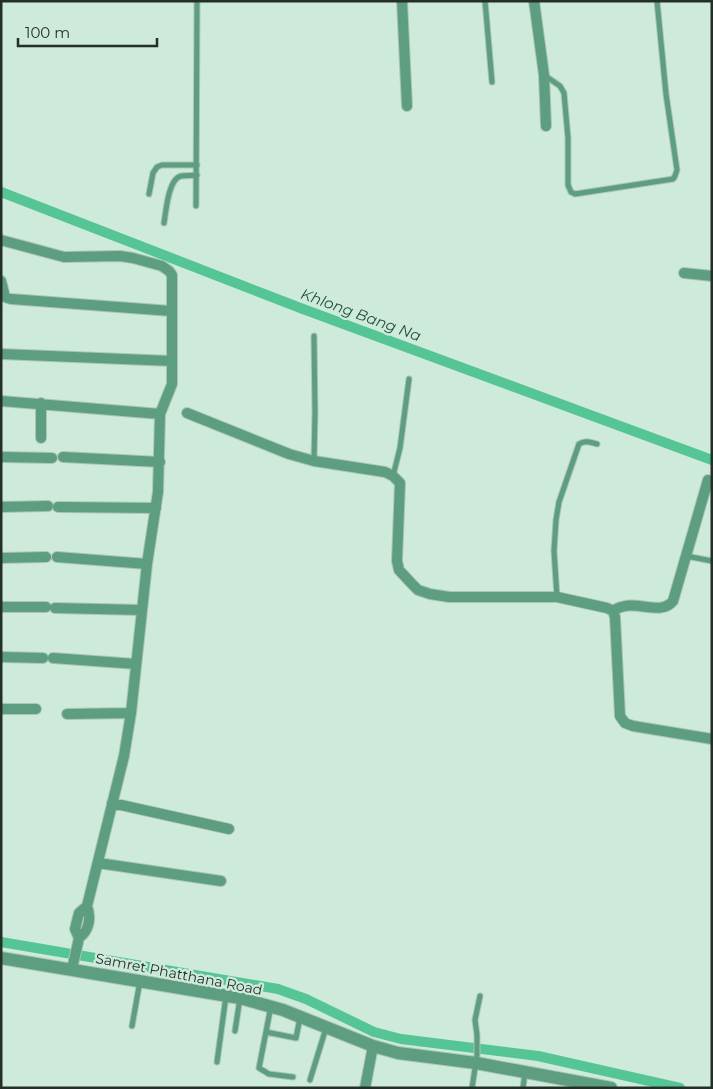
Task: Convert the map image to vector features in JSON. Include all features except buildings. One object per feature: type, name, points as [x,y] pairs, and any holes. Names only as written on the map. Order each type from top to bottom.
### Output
[{"type":"street","points":[[402,1],[407,106]]},
{"type":"street","points":[[534,1],[544,75],[546,126]]},
{"type":"street","points":[[1,240],[64,257],[120,256],[162,266],[172,275],[172,384],[160,414],[158,492],[141,610],[131,712],[124,756],[87,906],[90,916],[85,933],[78,940],[73,964]]},
{"type":"street","points":[[684,273],[712,276]]},
{"type":"street","points":[[1,281],[5,297],[11,299],[171,311]]},
{"type":"street","points":[[1,354],[172,361]]},
{"type":"street","points":[[1,401],[160,414]]},
{"type":"street","points":[[41,404],[41,438]]},
{"type":"street","points":[[186,413],[289,454],[385,472],[393,476],[400,483],[396,561],[399,570],[418,590],[430,594],[449,596],[557,597],[613,611],[615,617],[620,716],[622,720],[633,726],[712,739]]},
{"type":"street","points":[[1,457],[52,458]]},
{"type":"street","points":[[63,457],[160,462]]},
{"type":"street","points":[[613,611],[625,605],[662,608],[669,606],[673,601],[708,480]]},
{"type":"street","points":[[1,507],[156,508]]},
{"type":"street","points":[[57,556],[147,564]]},
{"type":"street","points":[[1,558],[46,557]]},
{"type":"street","points":[[1,607],[141,610]]},
{"type":"street","points":[[1,657],[136,664]]},
{"type":"street","points":[[1,709],[36,709]]},
{"type":"street","points":[[67,714],[131,712]]},
{"type":"street","points":[[112,803],[229,829]]},
{"type":"street","points":[[98,863],[221,881]]},
{"type":"street","name":"Samret Phatthana Road","points":[[1,958],[73,964],[140,981],[226,995],[271,1006],[373,1046],[398,1053],[476,1059],[611,1088]]},
{"type":"street","points":[[364,1088],[373,1046]]},
{"type":"lane","points":[[196,206],[197,1]]},
{"type":"lane","points":[[485,1],[492,82]]},
{"type":"lane","points":[[544,75],[560,86],[564,93],[568,138],[568,185],[571,192],[575,194],[673,179],[677,170],[666,94],[657,1]]},
{"type":"lane","points":[[149,194],[156,167],[162,165],[197,165]]},
{"type":"lane","points":[[164,223],[171,188],[175,179],[180,176],[197,176]]},
{"type":"lane","points":[[314,336],[314,460]]},
{"type":"lane","points":[[393,476],[400,448],[409,379]]},
{"type":"lane","points":[[557,597],[554,533],[559,502],[579,444],[583,442],[597,444]]},
{"type":"lane","points":[[686,556],[712,561]]},
{"type":"lane","points":[[132,1026],[140,981]]},
{"type":"lane","points":[[217,1062],[226,995]]},
{"type":"lane","points":[[472,1088],[476,1059],[477,1035],[475,1020],[480,996]]},
{"type":"lane","points":[[236,1031],[240,998]]},
{"type":"lane","points":[[271,1006],[259,1068],[269,1074],[293,1077]]},
{"type":"lane","points":[[266,1032],[296,1038],[300,1017]]},
{"type":"lane","points":[[310,1080],[326,1028]]},
{"type":"lane","points":[[523,1088],[525,1071]]},
{"type":"waterway","name":"Khlong Bang Na","points":[[1,192],[303,309],[712,460]]},
{"type":"waterway","points":[[1,942],[278,989],[306,999],[374,1032],[401,1039],[538,1056],[680,1088]]}]
